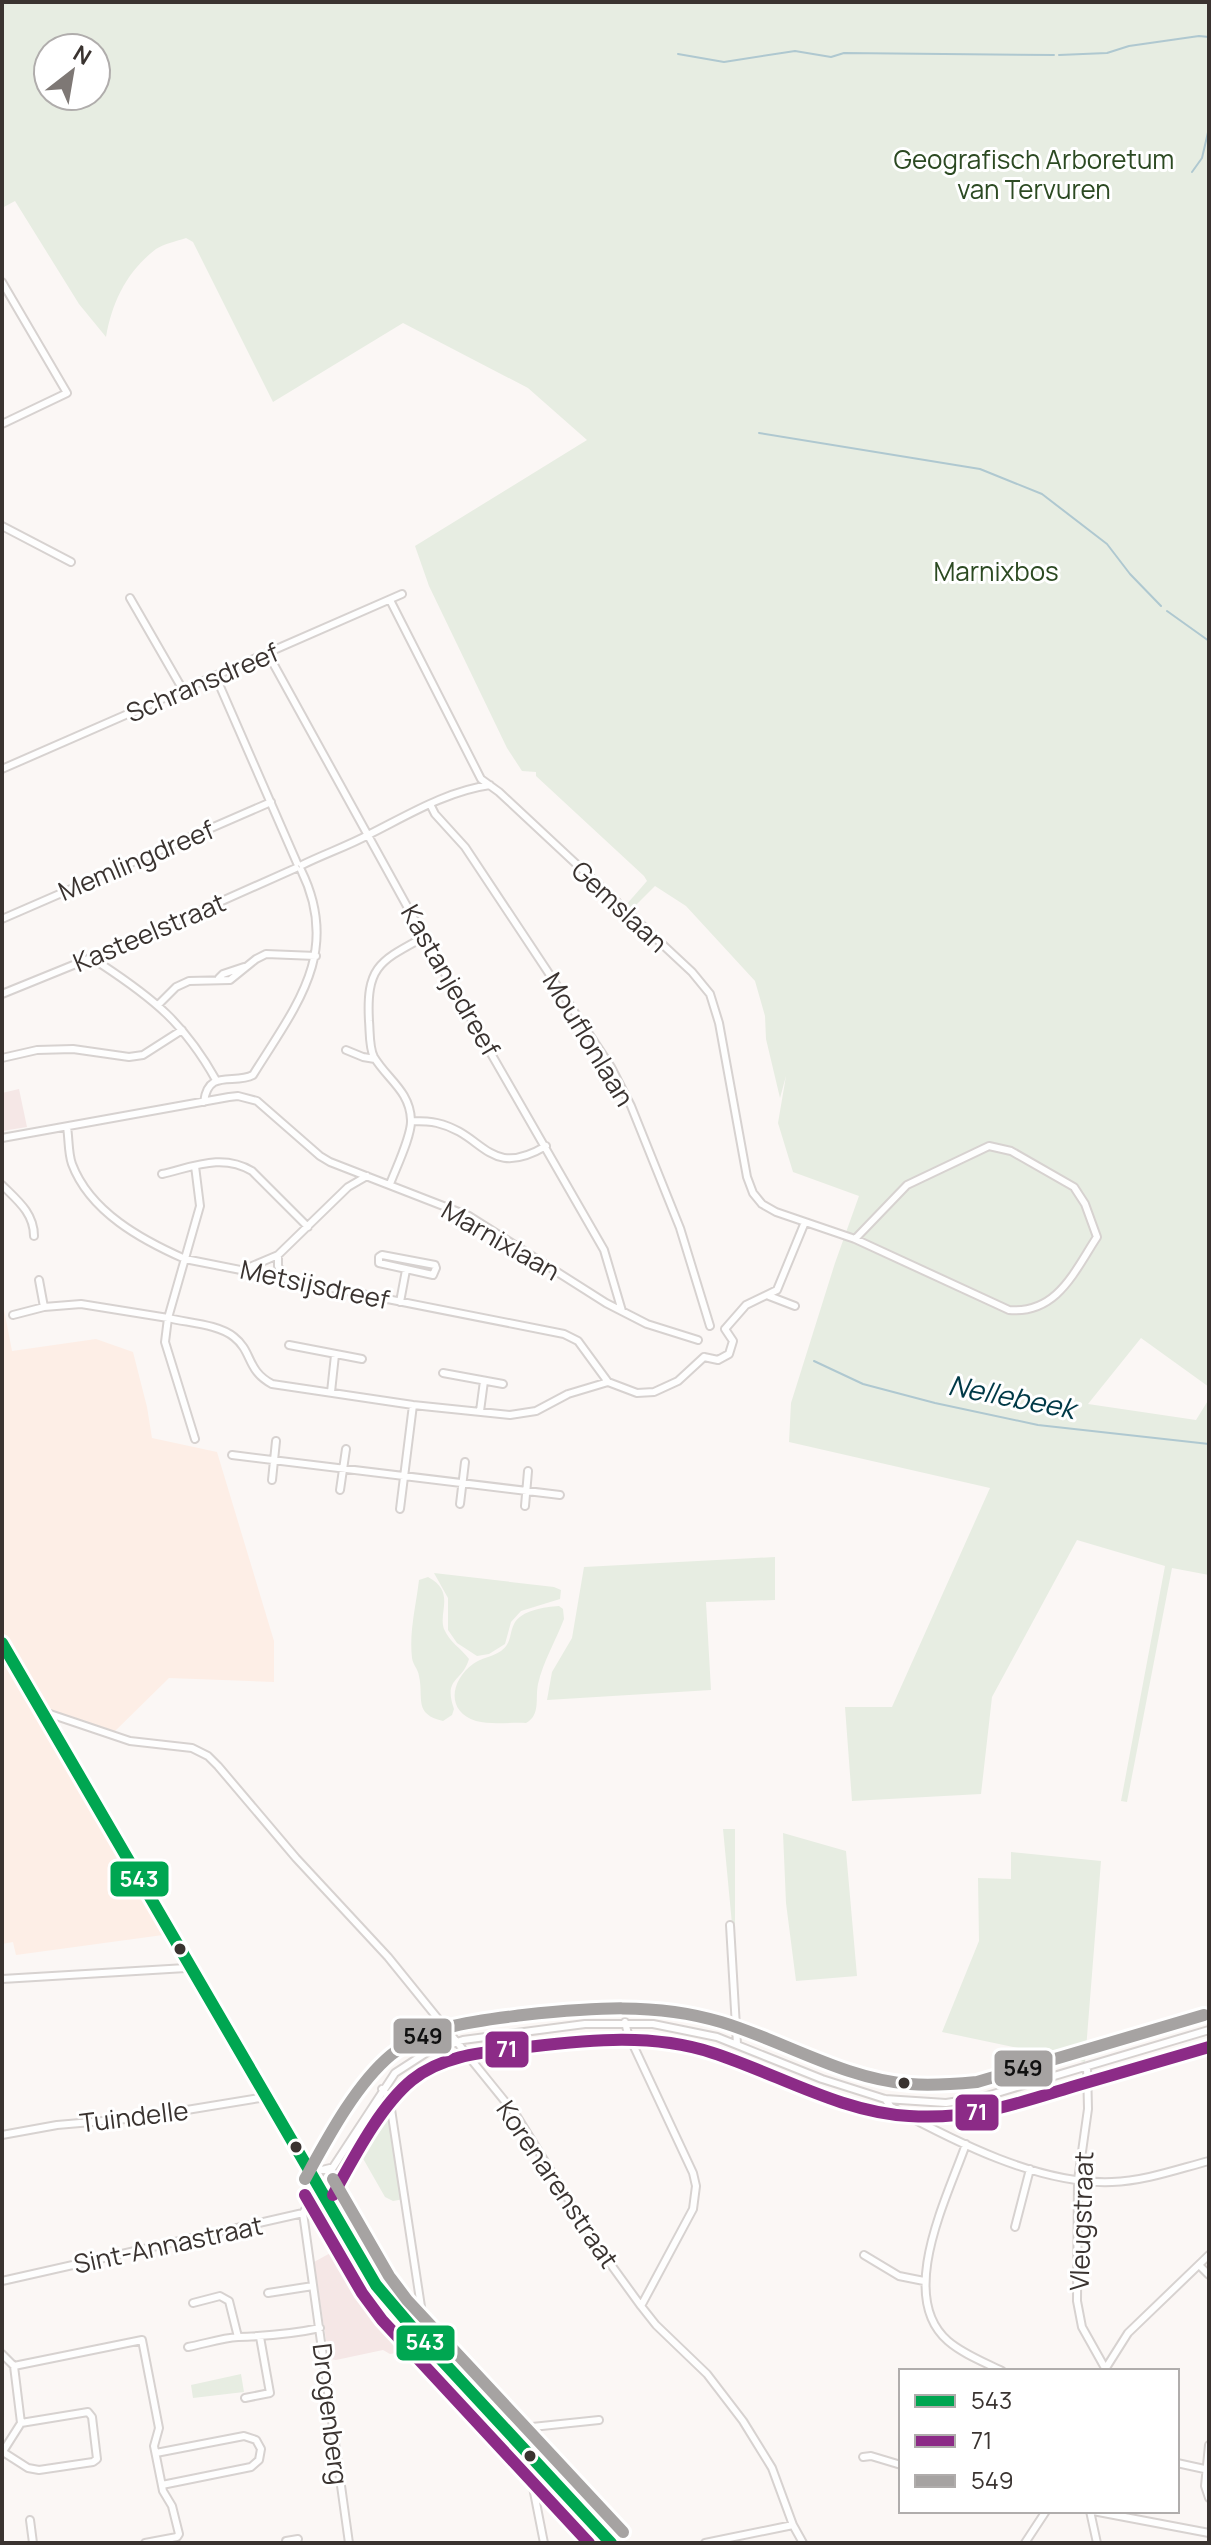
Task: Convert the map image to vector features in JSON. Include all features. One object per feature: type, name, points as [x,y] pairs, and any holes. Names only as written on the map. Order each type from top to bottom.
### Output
[{"type":"main road","points":[[2,1643],[383,2294],[611,2543]]},
{"type":"street","points":[[2,282],[67,393],[2,424]]},
{"type":"street","points":[[2,526],[71,562]]},
{"type":"street","name":"Schransdreef","points":[[2,769],[402,594]]},
{"type":"street","points":[[130,598],[183,690]]},
{"type":"street","name":"Gemslaan","points":[[390,600],[476,774],[692,972],[710,994],[719,1023],[747,1177],[753,1193],[762,1204],[776,1212],[855,1239],[996,1305],[1026,1311],[1044,1305],[1061,1291],[1097,1237],[1093,1222],[1074,1187],[1011,1151],[989,1146],[907,1185],[855,1239]]},
{"type":"street","name":"Kastanjedreef","points":[[268,654],[424,937],[604,1250],[622,1311]]},
{"type":"street","points":[[204,1102],[205,1093],[216,1080],[231,1077],[245,1079],[253,1075],[309,982],[316,956],[317,926],[314,907],[299,867],[215,675]]},
{"type":"street","name":"Kasteelstraat","points":[[2,994],[299,867],[369,835],[413,810],[490,785]]},
{"type":"street","name":"Memlingdreef","points":[[2,919],[271,802]]},
{"type":"street","name":"Mouflonlaan","points":[[430,804],[435,814],[465,847],[611,1067],[631,1106],[680,1228],[705,1329]]},
{"type":"street","points":[[390,1184],[412,1121],[398,1084],[372,1054],[369,992],[374,972],[394,954],[424,937]]},
{"type":"street","points":[[159,1004],[176,987],[189,981],[219,978],[266,954],[316,956]]},
{"type":"street","points":[[95,956],[101,964],[159,1004],[182,1030],[216,1080]]},
{"type":"street","points":[[2,1058],[37,1050],[73,1049],[129,1057],[143,1055],[182,1030]]},
{"type":"street","points":[[346,1050],[375,1059]]},
{"type":"street","name":"Marnixlaan","points":[[2,1138],[238,1096],[257,1101],[320,1156],[469,1216],[606,1303],[700,1349]]},
{"type":"street","points":[[412,1121],[438,1123],[504,1159],[515,1160],[546,1146]]},
{"type":"street","name":"Metsijsdreef","points":[[67,1127],[71,1161],[91,1194],[122,1225],[185,1259],[572,1337],[608,1382]]},
{"type":"street","points":[[162,1174],[219,1161],[241,1165],[252,1171],[308,1227]]},
{"type":"street","points":[[195,1166],[200,1206],[168,1318],[165,1342],[195,1439]]},
{"type":"street","points":[[348,1187],[350,1169]]},
{"type":"street","points":[[245,1269],[278,1255],[348,1187],[367,1176]]},
{"type":"street","points":[[2,1185],[34,1223],[34,1236]]},
{"type":"street","points":[[725,1329],[741,1309],[769,1296],[780,1286],[805,1222]]},
{"type":"street","points":[[278,1255],[278,1266],[285,1278]]},
{"type":"street","points":[[379,1257],[435,1265],[436,1268],[433,1275],[406,1270],[379,1263],[379,1257]]},
{"type":"street","points":[[400,1302],[406,1270]]},
{"type":"street","points":[[39,1280],[44,1307]]},
{"type":"street","points":[[769,1296],[795,1306]]},
{"type":"street","points":[[13,1315],[44,1307],[81,1304],[168,1318],[225,1331],[241,1344],[257,1375],[272,1384],[413,1405],[510,1415],[536,1411],[568,1394],[608,1382],[637,1393],[654,1392],[687,1375],[700,1349],[705,1329],[725,1329]]},
{"type":"street","points":[[700,1349],[718,1360],[729,1354],[733,1341],[725,1329]]},
{"type":"street","points":[[289,1345],[362,1359]]},
{"type":"street","points":[[331,1392],[335,1355]]},
{"type":"street","points":[[443,1373],[503,1384]]},
{"type":"street","points":[[480,1411],[484,1381]]},
{"type":"street","points":[[400,1509],[413,1405]]},
{"type":"street","points":[[272,1480],[276,1441]]},
{"type":"street","points":[[340,1490],[346,1449]]},
{"type":"street","points":[[232,1455],[560,1495]]},
{"type":"street","points":[[460,1504],[465,1462]]},
{"type":"street","points":[[525,1506],[528,1471]]},
{"type":"street","name":"Korenarenstraat","points":[[44,1716],[50,1714],[130,1741],[187,1746],[208,1756],[296,1858],[388,1957],[516,2115],[596,2244],[641,2306],[656,2325],[699,2365],[743,2421],[772,2468],[803,2543]]},
{"type":"street","points":[[730,1925],[737,2044]]},
{"type":"street","points":[[2,1979],[186,1968],[190,1965]]},
{"type":"street","points":[[625,2022],[693,2173],[696,2186],[694,2203],[684,2225],[641,2306]]},
{"type":"street","points":[[303,2213],[382,2089],[409,2062],[454,2041],[585,2024],[625,2022],[684,2028],[737,2044],[822,2079],[885,2099],[913,2103],[980,2098],[1209,2030]]},
{"type":"street","name":"Vleugstraat","points":[[1087,2067],[1088,2109],[1078,2180],[1077,2301],[1082,2327],[1104,2369]]},
{"type":"street","points":[[382,2089],[389,2096],[423,2318],[425,2333],[422,2339]]},
{"type":"street","name":"Tuindelle","points":[[2,2135],[57,2125],[138,2118],[266,2097]]},
{"type":"street","points":[[885,2099],[891,2107],[966,2144],[1030,2169],[1078,2180],[1119,2181],[1209,2161]]},
{"type":"street","points":[[966,2144],[947,2190],[924,2281],[926,2305],[936,2328],[948,2341],[998,2369]]},
{"type":"street","points":[[307,2167],[330,2168]]},
{"type":"street","points":[[1015,2227],[1030,2169]]},
{"type":"street","name":"Sint-Annastraat","points":[[2,2281],[303,2213]]},
{"type":"street","name":"Drogenberg","points":[[303,2213],[349,2543]]},
{"type":"street","points":[[864,2255],[899,2276],[924,2281]]},
{"type":"street","points":[[1106,2369],[1128,2333],[1209,2255]]},
{"type":"street","points":[[1199,2265],[1209,2275]]},
{"type":"street","points":[[268,2293],[313,2286]]},
{"type":"street","points":[[193,2303],[220,2296],[229,2301],[238,2337]]},
{"type":"street","points":[[188,2347],[238,2337],[260,2337],[282,2332],[292,2334],[320,2328]]},
{"type":"street","points":[[245,2398],[270,2393],[260,2337]]},
{"type":"street","points":[[14,2366],[142,2340],[159,2428],[155,2442],[162,2485],[179,2531],[177,2537],[151,2543]]},
{"type":"street","points":[[2,2354],[14,2366],[21,2423],[2,2452],[28,2468],[39,2470],[97,2459],[92,2417],[88,2412],[21,2423]]},
{"type":"street","points":[[508,2432],[599,2420]]},
{"type":"street","points":[[156,2453],[244,2436],[256,2440],[261,2449],[259,2460],[251,2467],[162,2485]]},
{"type":"street","points":[[1209,2445],[1205,2491],[1209,2498]]},
{"type":"street","points":[[863,2457],[871,2456],[899,2464]]},
{"type":"street","points":[[532,2458],[531,2477],[544,2543]]},
{"type":"street","points":[[1179,2463],[1207,2470]]},
{"type":"street","points":[[531,2477],[540,2466]]},
{"type":"street","points":[[1025,2543],[1045,2513]]},
{"type":"street","points":[[1091,2513],[1097,2543]]},
{"type":"street","points":[[1102,2513],[1209,2533]]},
{"type":"street","points":[[30,2520],[33,2543]]},
{"type":"street","points":[[705,2543],[793,2525]]},
{"type":"street","points":[[286,2543],[298,2539]]},
{"type":"shaded area","points":[[19,1089],[27,1127],[2,1131],[2,1093]]},
{"type":"shaded area","points":[[2,1299],[12,1351],[96,1339],[133,1352],[152,1438],[217,1452],[274,1641],[274,1682],[169,1678],[111,1735],[51,1716],[2,1632]]},
{"type":"shaded area","points":[[2,1655],[163,1935],[16,1955],[13,1942],[2,1944]]},
{"type":"shaded area","points":[[345,2245],[378,2301],[421,2349],[390,2354],[383,2350],[329,2359],[314,2262]]},
{"type":"green space","points":[[2,2],[1209,2],[1209,1387],[1141,1338],[1088,1404],[1196,1420],[1209,1399],[1209,1575],[1172,1568],[1127,1802],[1121,1801],[1165,1566],[1077,1540],[992,1697],[981,1794],[852,1801],[845,1707],[892,1707],[990,1488],[789,1442],[791,1403],[859,1196],[793,1172],[778,1123],[786,1076],[780,1098],[766,1039],[765,1016],[755,981],[686,906],[655,886],[631,910],[626,905],[647,881],[644,876],[536,776],[536,772],[522,771],[507,748],[429,586],[415,546],[587,440],[528,388],[403,323],[273,402],[193,242],[186,238],[156,249],[137,267],[122,288],[106,337],[79,304],[15,201],[2,208]]},
{"type":"green space","points":[[775,1557],[775,1600],[706,1602],[711,1690],[547,1700],[552,1672],[572,1638],[584,1567]]},
{"type":"green space","points":[[434,1573],[554,1587],[561,1590],[560,1599],[521,1611],[511,1622],[505,1644],[489,1654],[477,1656],[457,1643],[448,1630],[448,1598]]},
{"type":"green space","points":[[428,1577],[444,1596],[444,1629],[469,1659],[452,1685],[452,1715],[443,1721],[427,1714],[424,1709],[412,1658],[412,1629],[419,1580]]},
{"type":"green space","points":[[559,1606],[563,1609],[564,1619],[540,1676],[536,1711],[531,1720],[526,1723],[488,1723],[476,1721],[459,1710],[456,1686],[466,1671],[476,1662],[505,1648],[514,1624],[522,1615],[540,1608]]},
{"type":"green space","points":[[723,1829],[735,1829],[735,1924],[732,1924]]},
{"type":"green space","points":[[783,1833],[846,1851],[857,1976],[796,1981],[786,1903]]},
{"type":"green space","points":[[1011,1852],[1101,1861],[1085,2062],[942,2032],[979,1941],[978,1878],[1011,1879]]},
{"type":"green space","points":[[383,2095],[388,2097],[404,2199],[393,2201],[385,2197],[353,2141]]},
{"type":"green space","points":[[241,2374],[244,2392],[193,2398],[191,2385]]},
{"type":"waterway","points":[[1059,55],[1107,53],[1129,46],[1209,37]]},
{"type":"waterway","points":[[678,54],[724,62],[795,51],[831,57],[844,53],[1054,55]]},
{"type":"waterway","points":[[1192,172],[1202,158],[1209,128]]},
{"type":"waterway","points":[[759,433],[980,469],[1042,494],[1107,544],[1161,606]]},
{"type":"waterway","points":[[1167,611],[1209,641]]},
{"type":"waterway","name":"Nellebeek","points":[[814,1361],[863,1384],[1038,1425],[1209,1444]]},
{"type":"transit line","name":"543","points":[[2,1643],[376,2285],[611,2543]]},
{"type":"transit line","name":"549","points":[[305,2179],[343,2113],[378,2067],[405,2045],[421,2037],[471,2022],[598,2009],[672,2011],[745,2030],[861,2075],[886,2081],[936,2085],[977,2082],[1204,2015]]},
{"type":"transit line","name":"71","points":[[333,2195],[368,2134],[400,2091],[425,2071],[452,2059],[482,2053],[597,2041],[667,2043],[713,2053],[858,2107],[883,2113],[932,2117],[974,2113],[1013,2104],[1209,2047]]},
{"type":"transit line","name":"549","points":[[333,2179],[389,2276],[407,2300],[623,2532]]},
{"type":"transit line","name":"71","points":[[305,2195],[362,2293],[382,2320],[589,2543]]},
{"type":"park label","name":"Geografisch Arboretum van Tervuren","points":[[1034,174]]},
{"type":"park label","name":"Marnixbos","points":[[996,571]]}]
